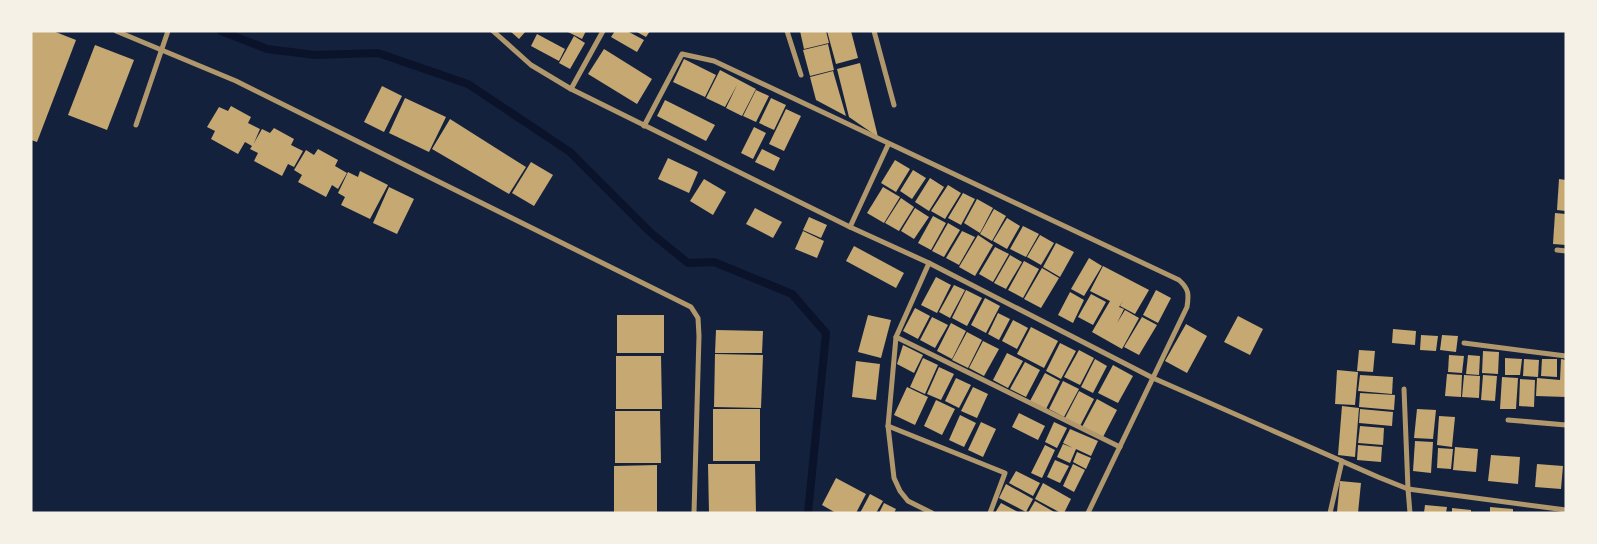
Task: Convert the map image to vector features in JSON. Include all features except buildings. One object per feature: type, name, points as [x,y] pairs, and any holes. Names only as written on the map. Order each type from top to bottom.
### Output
[{"type":"street","points":[[116,31],[245,86],[691,308],[698,318],[699,336],[694,513]]},
{"type":"street","points":[[136,125],[168,31]]},
{"type":"street","points":[[494,31],[531,65],[571,90],[929,264],[1153,378],[1342,462],[1408,489],[1566,510]]},
{"type":"street","points":[[571,90],[604,31]]},
{"type":"street","points":[[787,31],[801,75]]},
{"type":"street","points":[[874,31],[894,106]]},
{"type":"street","points":[[644,126],[682,54],[714,62],[1179,280],[1186,286],[1188,295],[1186,307],[1088,513]]},
{"type":"street","points":[[850,227],[888,145]]},
{"type":"street","points":[[1557,250],[1566,251]]},
{"type":"street","points":[[929,264],[896,337],[888,426],[894,478],[900,491],[908,501],[932,513]]},
{"type":"street","points":[[896,337],[1120,448]]},
{"type":"street","points":[[1464,343],[1566,356]]},
{"type":"street","points":[[1404,390],[1410,513]]},
{"type":"street","points":[[1508,420],[1566,425]]},
{"type":"street","points":[[888,426],[1005,474],[990,513]]},
{"type":"street","points":[[1330,513],[1342,462]]},
{"type":"waterway","points":[[221,31],[267,49],[315,55],[378,53],[468,84],[570,152],[651,233],[688,263],[714,262],[792,294],[826,333],[808,513]]}]
